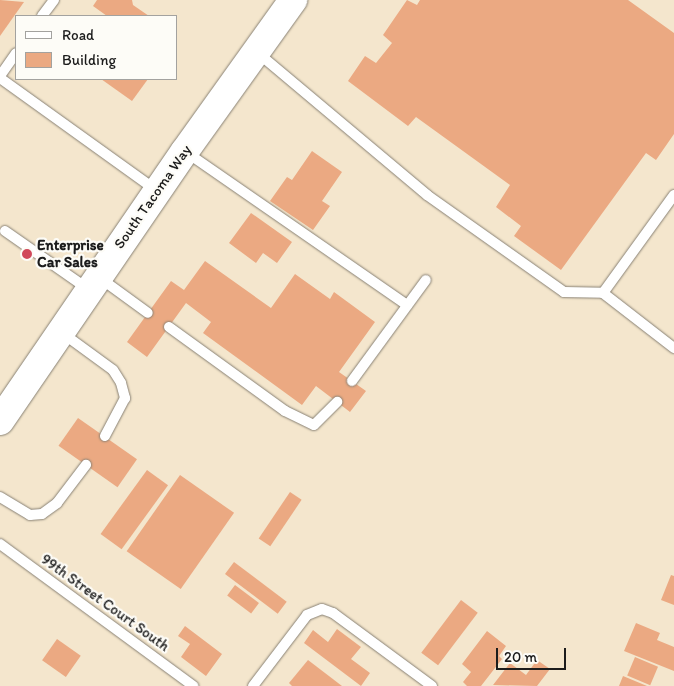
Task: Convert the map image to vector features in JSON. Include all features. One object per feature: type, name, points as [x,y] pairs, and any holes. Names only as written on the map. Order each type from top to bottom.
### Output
[{"type":"main road","name":"South Tacoma Way","points":[[0,422],[93,283],[293,0]]},
{"type":"lane","points":[[43,15],[54,0]]},
{"type":"lane","points":[[256,52],[427,195],[564,292],[603,293],[674,348]]},
{"type":"lane","points":[[15,54],[0,77],[158,191]]},
{"type":"lane","points":[[185,151],[407,305]]},
{"type":"lane","points":[[603,293],[674,195]]},
{"type":"lane","points":[[5,231],[148,313]]},
{"type":"lane","points":[[352,381],[426,280]]},
{"type":"lane","points":[[169,327],[285,411],[314,425],[337,402]]},
{"type":"lane","points":[[60,332],[113,370],[121,383],[125,398],[105,436]]},
{"type":"lane","points":[[0,497],[30,515],[42,514],[57,503],[86,464]]},
{"type":"lane","name":"99th Street Court South","points":[[0,544],[193,686]]},
{"type":"lane","points":[[253,686],[305,617],[313,610],[322,609],[333,613],[432,686]]},
{"type":"building","points":[[0,0],[24,2],[0,36]]},
{"type":"building","points":[[97,0],[132,0],[133,5],[148,15],[106,15],[93,6]]},
{"type":"building","points":[[407,0],[417,5],[420,0],[628,0],[674,33],[674,134],[656,160],[646,153],[561,270],[514,236],[521,226],[496,207],[510,185],[416,117],[408,126],[348,81],[365,56],[376,63],[392,43],[383,35]]},
{"type":"building","points":[[102,80],[147,80],[132,101]]},
{"type":"building","points":[[312,151],[342,172],[322,201],[330,206],[313,230],[270,201],[287,177],[292,180]]},
{"type":"building","points":[[251,213],[292,242],[277,263],[263,253],[256,263],[229,243]]},
{"type":"building","points":[[205,261],[271,308],[295,274],[330,299],[334,292],[375,322],[339,372],[366,391],[350,412],[316,386],[302,405],[203,333],[211,322],[186,303],[147,357],[127,342],[171,281],[184,290]]},
{"type":"building","points":[[78,418],[137,459],[117,487],[58,446]]},
{"type":"building","points":[[147,470],[168,485],[122,549],[101,534]]},
{"type":"building","points":[[180,475],[234,513],[181,589],[127,551]]},
{"type":"building","points":[[290,492],[302,500],[270,546],[259,538]]},
{"type":"building","points":[[234,562],[287,602],[278,614],[225,574]]},
{"type":"building","points":[[671,575],[674,576],[674,605],[661,600]]},
{"type":"building","points":[[235,585],[259,603],[251,613],[227,595]]},
{"type":"building","points":[[461,600],[478,613],[438,665],[421,653]]},
{"type":"building","points":[[636,623],[660,633],[657,640],[674,647],[674,671],[624,651]]},
{"type":"building","points":[[185,626],[222,654],[206,676],[181,657],[190,644],[178,636]]},
{"type":"building","points":[[337,629],[361,647],[351,659],[370,673],[361,686],[304,643],[313,630],[328,642]]},
{"type":"building","points":[[487,631],[506,646],[499,656],[502,659],[481,686],[467,686],[463,682],[471,672],[462,664]]},
{"type":"building","points":[[57,639],[81,656],[66,677],[42,660]]},
{"type":"building","points":[[635,657],[658,667],[650,685],[627,675]]},
{"type":"building","points":[[308,660],[342,686],[292,686],[289,683]]},
{"type":"building","points":[[537,660],[550,669],[537,686],[493,685],[510,663],[526,675]]},
{"type":"building","points":[[623,676],[647,686],[619,686]]},
{"type":"place","name":"Enterprise Car Sales","points":[[27,254]]}]
